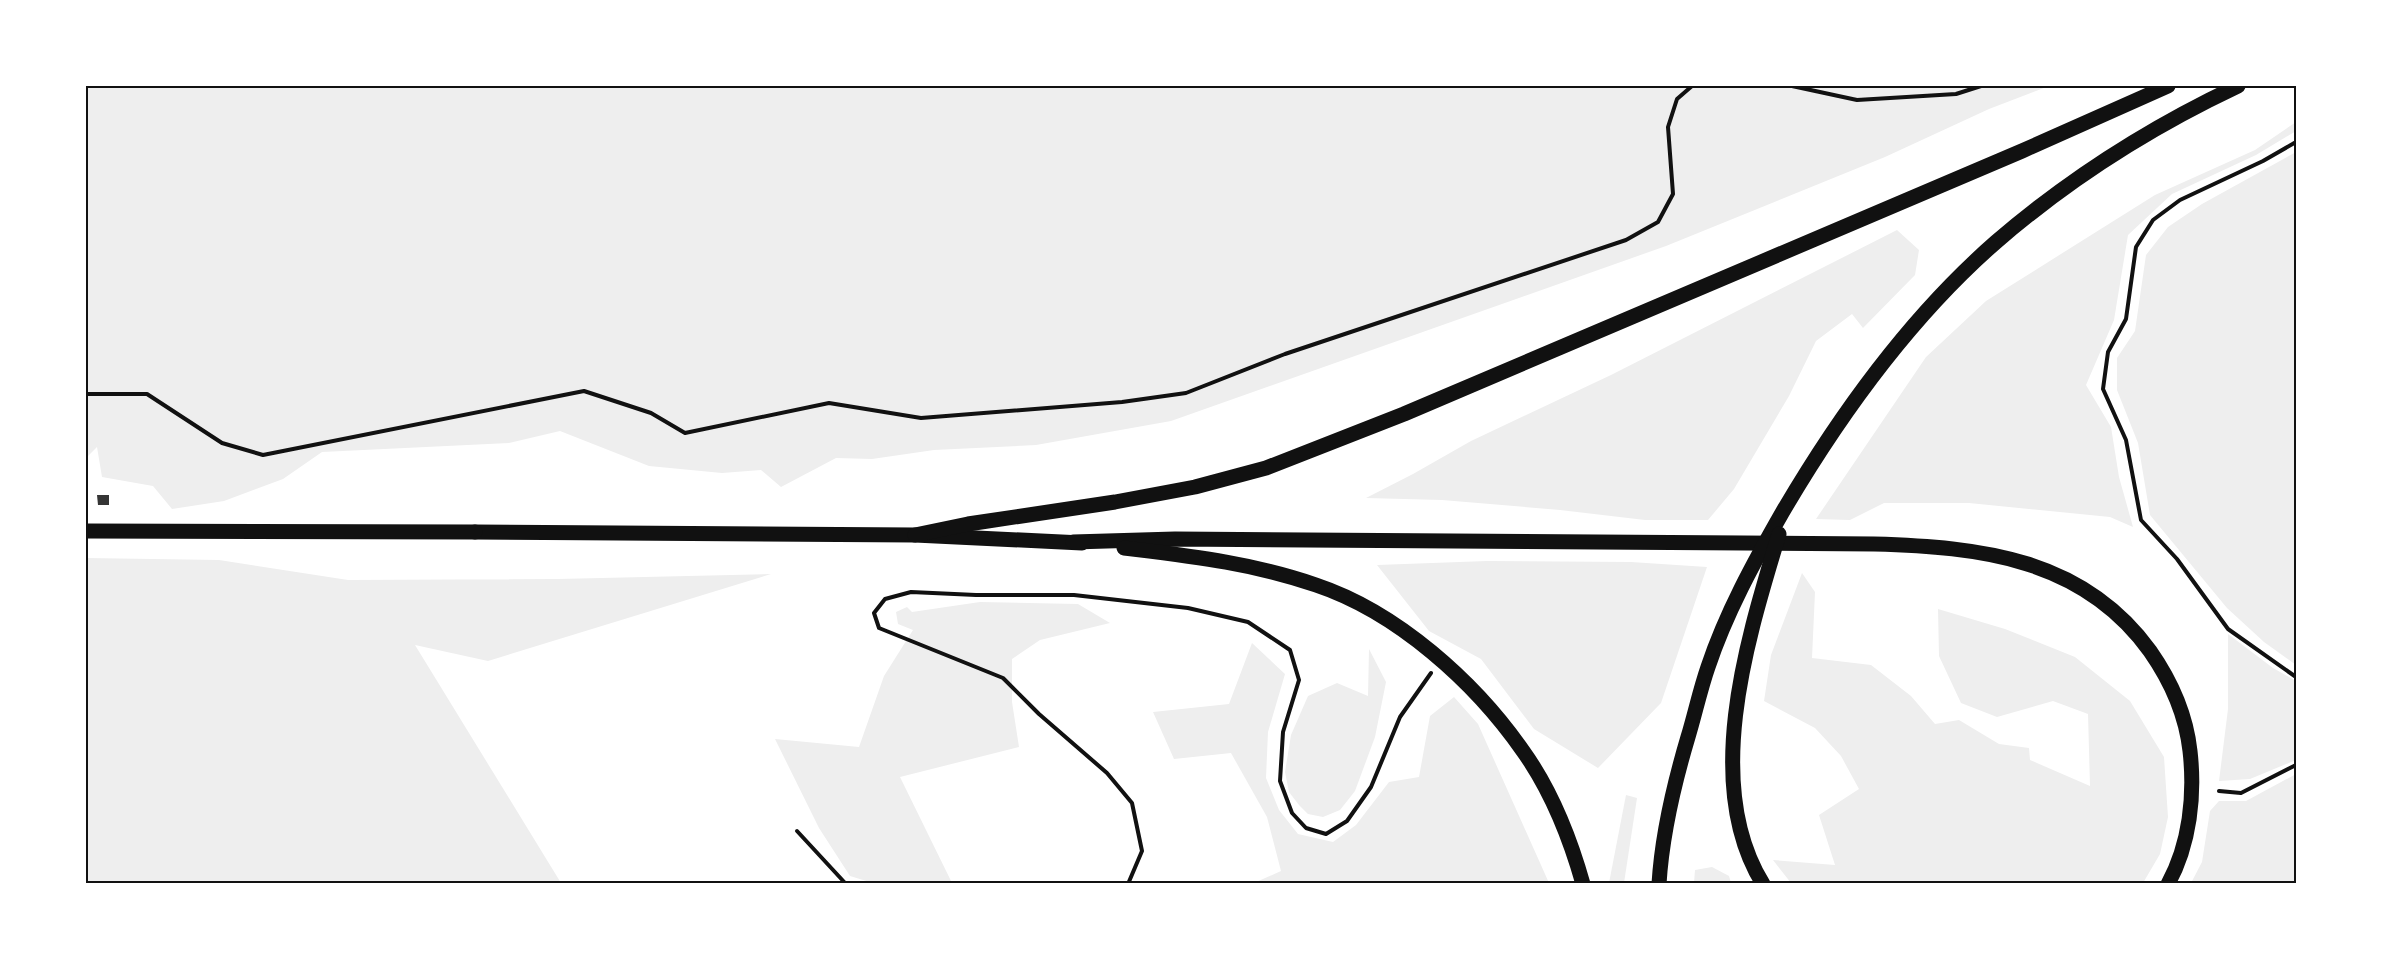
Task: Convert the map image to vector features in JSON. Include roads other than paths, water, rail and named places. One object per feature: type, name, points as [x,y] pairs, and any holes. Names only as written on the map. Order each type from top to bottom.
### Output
[{"type":"main road","points":[[915,535],[968,524],[1115,502],[1195,487],[1266,468],[1385,423],[2022,151],[2168,86]]},
{"type":"main road","points":[[1659,884],[1660,866],[1677,775],[1708,666],[1739,593],[1787,505],[1846,414],[1905,335],[1929,307],[1996,242],[2102,161],[2166,123],[2238,86]]},
{"type":"main road","points":[[1763,884],[1744,839],[1736,800],[1733,734],[1737,698],[1759,602],[1787,505]]},
{"type":"main road","points":[[86,531],[915,535],[1073,542],[1175,539],[1660,541],[1874,544],[1949,547],[1986,553],[2022,561],[2054,573],[2088,591],[2115,612],[2139,636],[2158,662],[2174,692],[2184,721],[2191,762],[2192,792],[2189,818],[2183,847],[2168,884]]},
{"type":"main road","points":[[1073,542],[1212,559],[1264,569],[1318,585],[1359,603],[1405,632],[1440,660],[1491,710],[1524,752],[1554,804],[1583,884]]}]
